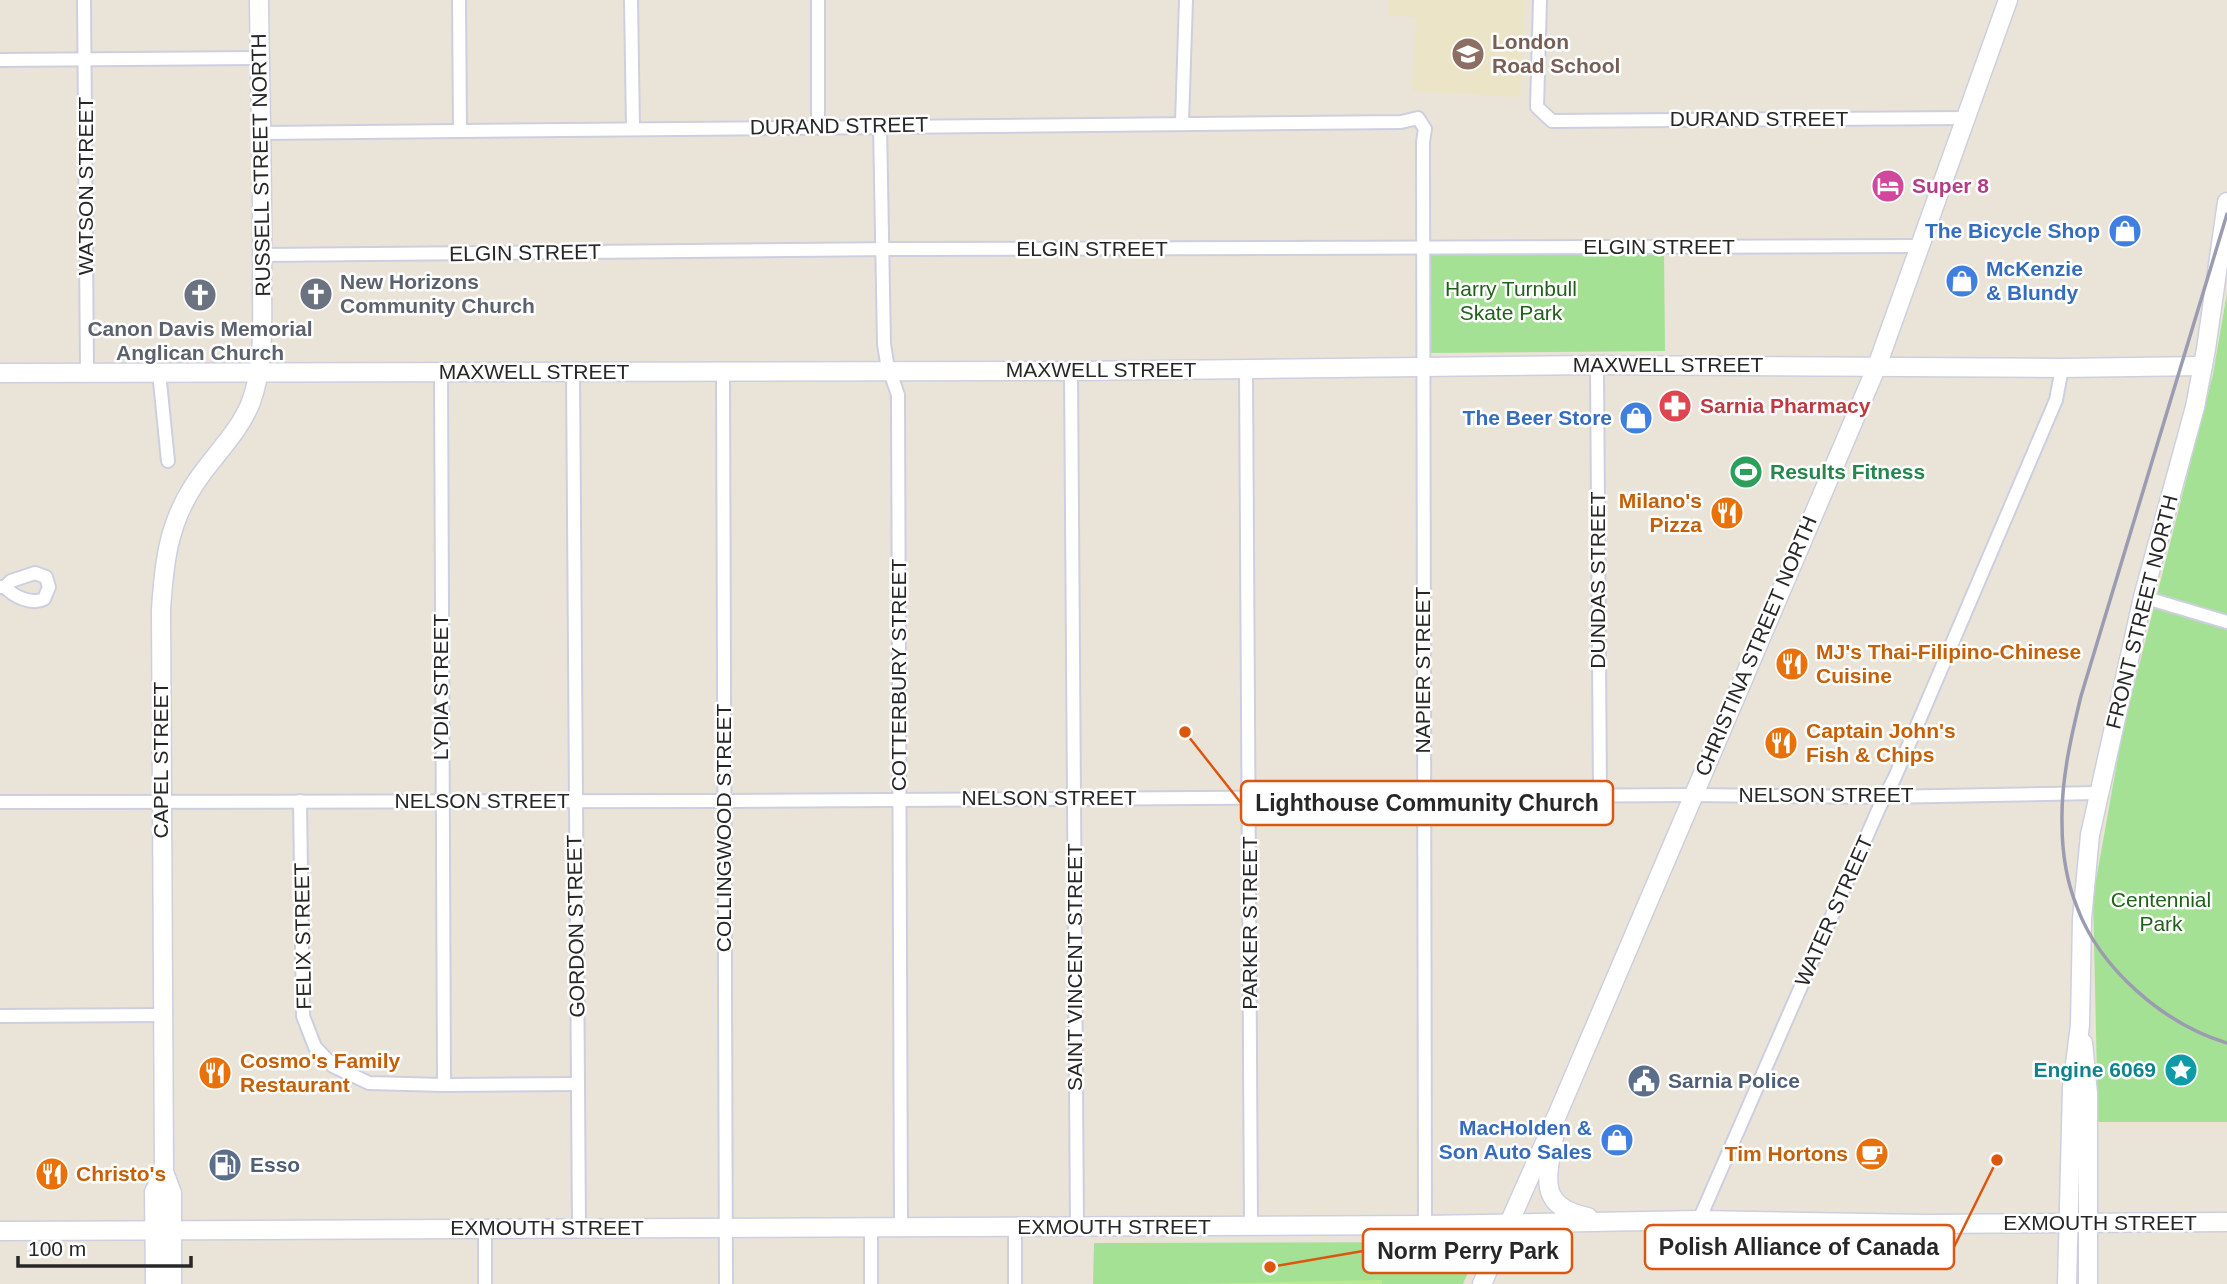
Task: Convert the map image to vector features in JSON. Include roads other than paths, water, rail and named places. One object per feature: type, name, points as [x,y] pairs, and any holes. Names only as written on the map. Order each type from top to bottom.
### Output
[{"type":"main road","name":"RUSSELL STREET NORTH","points":[[258,372],[261,351],[262,256],[259,0]]},
{"type":"main road","name":"CHRISTINA STREET NORTH","points":[[1482,1284],[1558,1113],[1877,366],[2008,0]]},
{"type":"main road","name":"FRONT STREET NORTH","points":[[2067,1284],[2072,1088],[2080,1025],[2085,877],[2098,793],[2143,597],[2195,407],[2222,267],[2227,202]]},
{"type":"main road","name":"MAXWELL STREET","points":[[0,373],[1071,371],[1597,365],[2062,368],[2203,366]]},
{"type":"main road","name":"CAPEL STREET","points":[[172,1284],[172,1193],[164,1172],[162,1015],[160,801],[161,610],[164,565],[173,525],[194,484],[228,441],[251,402],[258,372]]},
{"type":"main road","name":"FRONT STREET NORTH","points":[[2080,1025],[2088,1094],[2088,1284]]},
{"type":"main road","points":[[1558,1113],[1548,1182],[1551,1199],[1573,1214],[1612,1222]]},
{"type":"main road","name":"CAPEL STREET","points":[[155,1284],[154,1192],[164,1172]]},
{"type":"main road","name":"EXMOUTH STREET","points":[[0,1231],[1425,1225],[1699,1220],[1925,1224],[2227,1222]]},
{"type":"street","name":"WATSON STREET","points":[[84,0],[87,371]]},
{"type":"street","points":[[459,0],[460,131]]},
{"type":"street","points":[[631,0],[633,128]]},
{"type":"street","points":[[818,0],[818,127]]},
{"type":"street","points":[[1182,122],[1186,0]]},
{"type":"street","name":"DURAND STREET","points":[[1540,0],[1537,107],[1552,121],[1966,118]]},
{"type":"street","points":[[0,60],[260,58]]},
{"type":"street","name":"DURAND STREET","points":[[261,133],[1182,122],[1401,122],[1418,118]]},
{"type":"street","name":"NAPIER STREET","points":[[1418,118],[1425,130],[1425,1225]]},
{"type":"street","name":"COTTERBURY STREET","points":[[880,125],[884,344],[898,395],[901,1227]]},
{"type":"street","name":"ELGIN STREET","points":[[262,256],[882,250],[1922,246]]},
{"type":"street","name":"DUNDAS STREET","points":[[1597,365],[1600,796]]},
{"type":"street","name":"WATER STREET","points":[[1699,1220],[1895,777],[2056,400],[2062,368]]},
{"type":"street","name":"PARKER STREET","points":[[1246,369],[1251,1226]]},
{"type":"street","name":"COLLINGWOOD STREET","points":[[723,371],[726,1284]]},
{"type":"street","name":"SAINT VINCENT STREET","points":[[1071,371],[1077,1227]]},
{"type":"street","points":[[159,372],[168,461]]},
{"type":"street","name":"LYDIA STREET","points":[[441,372],[444,1085]]},
{"type":"street","name":"GORDON STREET","points":[[573,372],[579,1228]]},
{"type":"street","points":[[2143,597],[2196,617],[2227,622]]},
{"type":"street","name":"NELSON STREET","points":[[0,802],[1692,795],[1884,797],[2098,793]]},
{"type":"street","name":"FELIX STREET","points":[[300,801],[303,1016],[315,1047],[333,1066],[369,1083],[578,1084]]},
{"type":"street","points":[[0,1016],[162,1015]]},
{"type":"street","points":[[871,1227],[872,1284]]},
{"type":"street","points":[[1015,1227],[1015,1284]]},
{"type":"street","points":[[485,1228],[485,1284]]},
{"type":"railway","points":[[2227,214],[2081,696],[2070,743],[2062,807],[2067,876],[2087,930],[2101,952],[2137,991],[2158,1008],[2203,1034],[2227,1043]]},
{"type":"place","name":"London Road School","points":[[1468,54]]},
{"type":"place","name":"Super 8","points":[[1888,186]]},
{"type":"place","name":"The Bicycle Shop","points":[[2125,231]]},
{"type":"place","name":"McKenzie & Blundy","points":[[1962,281]]},
{"type":"place","name":"New Horizons Community Church","points":[[316,294]]},
{"type":"place","name":"Canon Davis Memorial Anglican Church","points":[[200,295]]},
{"type":"place","name":"Sarnia Pharmacy","points":[[1675,406]]},
{"type":"place","name":"The Beer Store","points":[[1636,418]]},
{"type":"place","name":"Results Fitness","points":[[1746,472]]},
{"type":"place","name":"Milano's Pizza","points":[[1727,513]]},
{"type":"place","name":"MJ's Thai-Filipino-Chinese Cuisine","points":[[1792,664]]},
{"type":"place","name":"Lighthouse Community Church","points":[[1185,732]]},
{"type":"place","name":"Captain John's Fish & Chips","points":[[1781,743]]},
{"type":"place","name":"Engine 6069","points":[[2181,1070]]},
{"type":"place","name":"Cosmo's Family Restaurant","points":[[215,1073]]},
{"type":"place","name":"Sarnia Police","points":[[1644,1081]]},
{"type":"place","name":"MacHolden & Son Auto Sales","points":[[1617,1140]]},
{"type":"place","name":"Tim Hortons","points":[[1872,1154]]},
{"type":"place","name":"Polish Alliance of Canada","points":[[1997,1160]]},
{"type":"place","name":"Esso","points":[[225,1165]]},
{"type":"place","name":"Christo's","points":[[52,1174]]},
{"type":"place","name":"Norm Perry Park","points":[[1270,1267]]},
{"type":"park label","name":"Harry Turnbull Skate Park","points":[[1511,301]]},
{"type":"park label","name":"Centennial Park","points":[[2161,912]]}]
